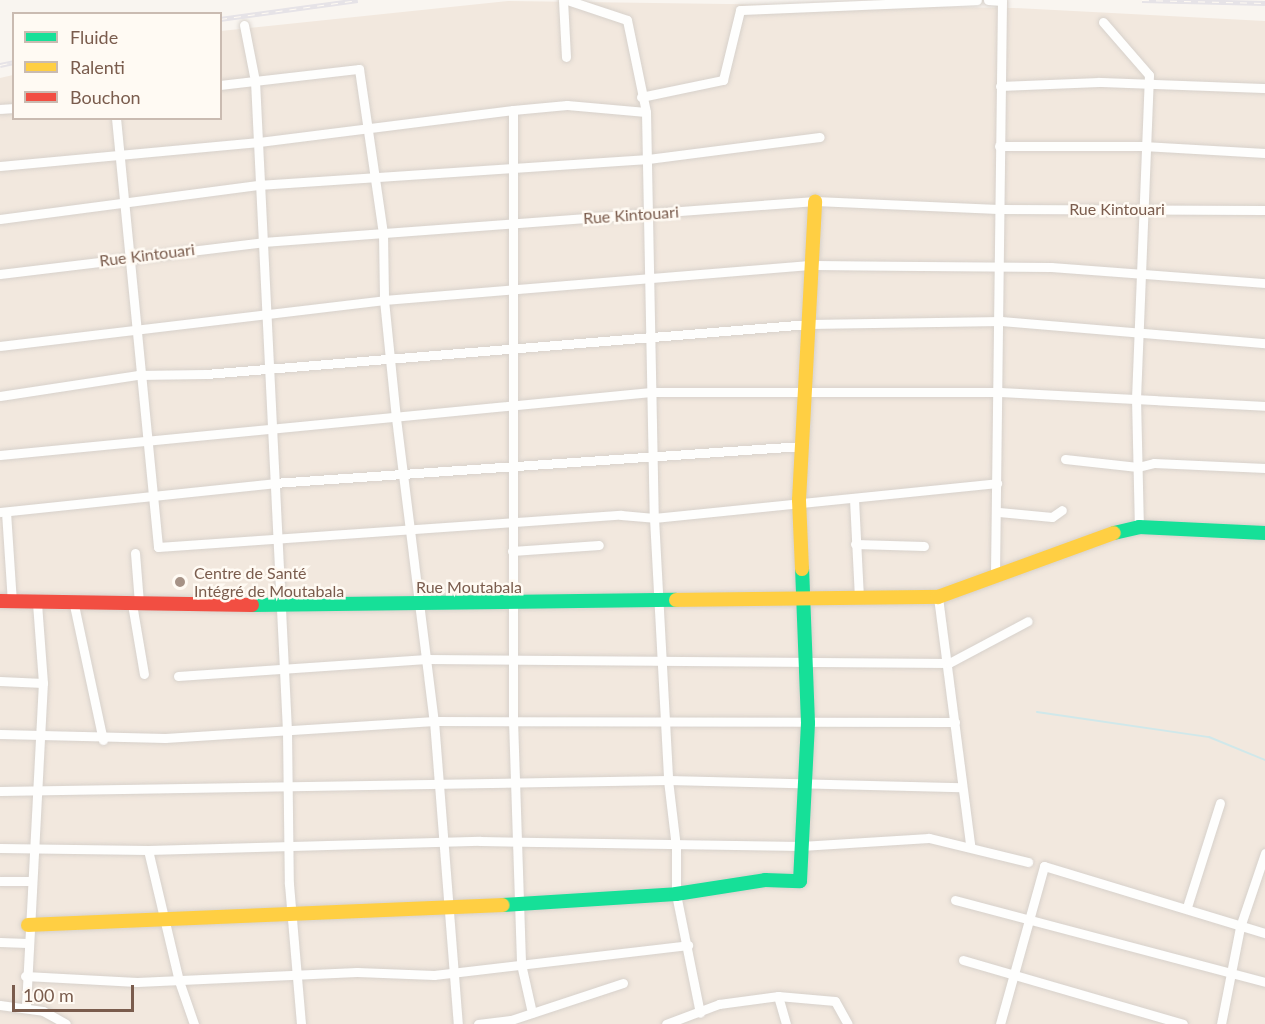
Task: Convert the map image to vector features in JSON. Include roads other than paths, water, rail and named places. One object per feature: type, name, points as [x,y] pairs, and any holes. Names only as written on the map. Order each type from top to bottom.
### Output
[{"type":"street","points":[[566,57],[565,0],[627,20],[641,97],[646,112],[654,518],[662,602],[668,780],[676,848],[676,894],[700,1013]]},
{"type":"street","points":[[641,97],[723,80],[740,10],[977,0]]},
{"type":"street","points":[[988,0],[1002,1],[998,209],[1001,321],[997,483],[999,512],[995,575]]},
{"type":"street","points":[[1103,22],[1147,70],[1148,84],[1143,146],[1144,209],[1139,275],[1136,398],[1139,527]]},
{"type":"street","points":[[244,25],[255,81],[264,313],[278,540],[280,669],[286,731],[290,914],[301,1024]]},
{"type":"street","points":[[222,85],[359,69],[383,233],[384,300],[396,418],[405,474],[434,720],[444,842],[450,971],[458,1024]]},
{"type":"street","points":[[1000,86],[1148,84],[1265,88]]},
{"type":"street","points":[[0,166],[258,142],[368,127],[567,105],[646,112]]},
{"type":"street","points":[[513,110],[513,223],[510,289],[513,720],[519,782],[518,905],[521,964],[532,1012]]},
{"type":"street","points":[[116,120],[121,204],[134,328],[141,358],[138,375],[154,497],[158,547],[621,514],[654,518],[799,500],[854,499],[997,483]]},
{"type":"street","points":[[0,219],[258,185],[373,175],[648,159],[820,137]]},
{"type":"street","points":[[999,146],[1143,146],[1265,153]]},
{"type":"street","points":[[28,925],[163,918],[447,910],[676,894],[765,880],[800,881],[808,723],[807,664],[800,599],[799,500],[815,201]]},
{"type":"street","name":"Rue Kintouari","points":[[0,274],[128,256],[263,242],[815,201],[998,209],[1265,210]]},
{"type":"street","points":[[0,346],[134,328],[384,300],[813,265],[999,266],[1265,283]]},
{"type":"street","points":[[0,396],[138,375],[267,369],[390,356],[809,324],[1001,321],[1265,343]]},
{"type":"street","points":[[0,455],[651,392],[1000,392],[1265,406]]},
{"type":"street","points":[[6,602],[3,512],[274,483],[513,464],[802,446]]},
{"type":"street","points":[[1065,459],[1138,467],[1154,463],[1265,468]]},
{"type":"street","points":[[854,499],[859,599]]},
{"type":"street","points":[[999,512],[1052,517],[1062,510]]},
{"type":"street","name":"Rue Moutabala","points":[[6,602],[75,605],[136,603],[280,605],[938,597],[1102,535],[1139,527],[1265,532]]},
{"type":"street","points":[[855,544],[924,546]]},
{"type":"street","points":[[512,551],[599,545]]},
{"type":"street","points":[[135,554],[136,603],[144,674]]},
{"type":"street","points":[[938,597],[949,663],[970,845]]},
{"type":"street","points":[[26,1006],[25,976],[30,881],[43,683],[37,604]]},
{"type":"street","points":[[75,605],[103,740]]},
{"type":"street","points":[[178,676],[426,659],[807,664],[949,663],[1028,621]]},
{"type":"street","points":[[0,681],[43,683]]},
{"type":"street","points":[[0,734],[39,732],[103,740],[286,731],[434,720],[667,719],[808,723],[955,722]]},
{"type":"street","points":[[0,791],[668,780],[962,787]]},
{"type":"street","points":[[1187,907],[1220,803]]},
{"type":"street","points":[[0,848],[148,850],[289,844],[518,842],[676,848],[801,846],[929,838],[970,845],[1028,862]]},
{"type":"street","points":[[148,850],[178,981],[194,1024]]},
{"type":"street","points":[[1221,1024],[1240,927],[1265,853]]},
{"type":"street","points":[[1000,1024],[1031,922],[1044,866],[1187,907],[1240,927],[1265,933]]},
{"type":"street","points":[[0,881],[30,881]]},
{"type":"street","points":[[955,900],[1031,922],[1265,982]]},
{"type":"street","points":[[0,942],[27,944]]},
{"type":"street","points":[[25,976],[178,981],[450,971],[688,945]]},
{"type":"street","points":[[963,960],[1014,978],[1183,1024]]},
{"type":"street","points":[[478,1024],[532,1012],[623,984]]},
{"type":"street","points":[[778,996],[786,1024]]},
{"type":"street","points":[[666,1024],[719,1004],[778,996],[835,1001],[848,1024]]},
{"type":"street","points":[[0,1005],[26,1006],[66,1024]]},
{"type":"street","points":[[1136,1024],[1138,1013]]},
{"type":"waterway","points":[[1037,712],[1209,737],[1265,760]]},
{"type":"railway","points":[[222,19],[358,0]]},
{"type":"railway","points":[[1142,0],[1265,3]]},
{"type":"railway","points":[[0,65],[12,62]]},
{"type":"place","name":"Centre de Santé Intégré de Moutabala","points":[[180,582]]}]
